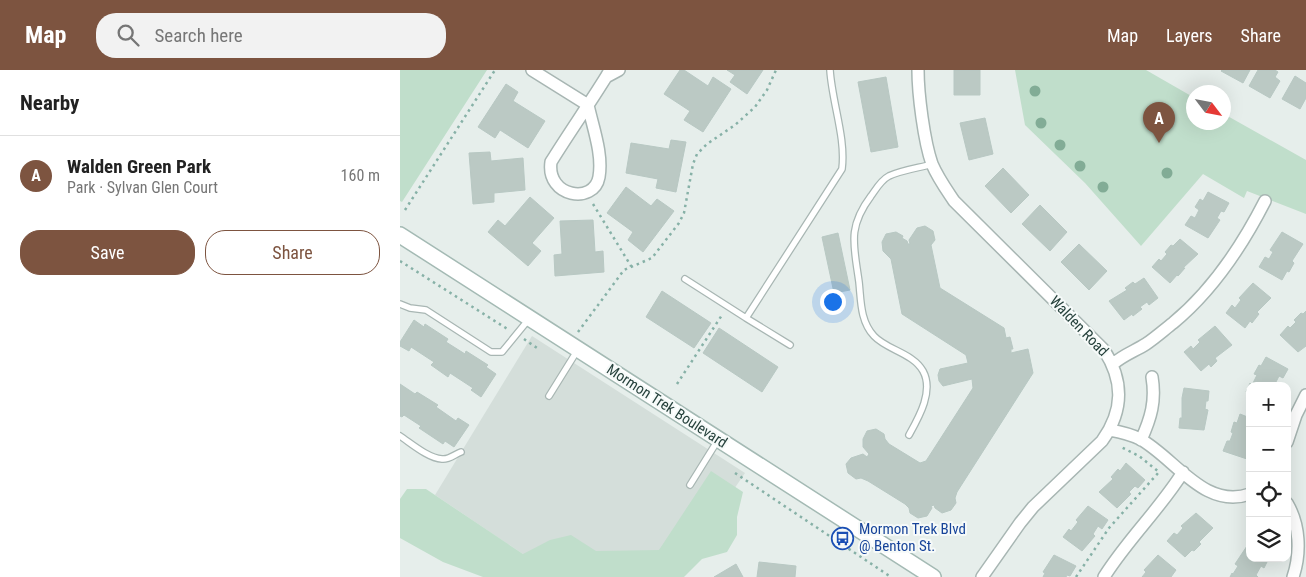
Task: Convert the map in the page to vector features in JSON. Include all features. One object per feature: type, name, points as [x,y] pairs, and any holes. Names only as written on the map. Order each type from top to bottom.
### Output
[{"type":"main road","name":"Mormon Trek Boulevard","points":[[400,235],[933,577]]},
{"type":"street","points":[[532,70],[588,105],[599,150],[599,180],[594,187],[586,192],[577,194],[559,187],[553,180],[550,170],[551,162],[588,105],[608,74],[619,70]]},
{"type":"street","name":"Walden Road","points":[[918,70],[918,84],[927,142],[933,164],[941,182],[954,201],[1104,350],[1113,364],[1119,384],[1119,402],[1110,430],[1102,441],[1033,507],[982,577]]},
{"type":"street","points":[[1113,364],[1123,355],[1145,345],[1174,322],[1201,296],[1240,246],[1265,201]]},
{"type":"street","points":[[1141,440],[1152,412],[1154,400],[1152,377]]},
{"type":"street","points":[[1291,430],[1306,395]]},
{"type":"street","points":[[1110,430],[1125,432],[1141,440],[1202,489],[1218,496],[1233,497],[1246,495]]},
{"type":"street","points":[[1104,577],[1126,544],[1174,487],[1183,472]]},
{"type":"street","points":[[1291,509],[1297,532],[1298,552],[1293,577]]},
{"type":"lane","points":[[746,318],[842,168],[844,155],[831,87],[830,70]]},
{"type":"lane","points":[[909,435],[925,400],[926,384],[923,371],[916,362],[874,336],[863,318],[854,232],[858,216],[886,177],[933,164]]},
{"type":"lane","points":[[685,278],[790,345]]},
{"type":"lane","points":[[400,304],[410,308],[426,310],[492,352],[502,352],[529,319]]},
{"type":"lane","points":[[549,396],[578,350]]},
{"type":"lane","points":[[400,436],[429,455],[442,460],[461,452]]},
{"type":"lane","points":[[690,485],[718,440]]},
{"type":"path","points":[[404,210],[495,70]]},
{"type":"path","points":[[578,333],[624,270],[652,258],[679,223],[684,213],[693,164],[697,154],[755,107],[767,90],[776,70]]},
{"type":"path","points":[[586,192],[631,266]]},
{"type":"path","points":[[400,261],[537,348]]},
{"type":"path","points":[[677,384],[724,312]]},
{"type":"path","points":[[1076,577],[1109,528],[1159,472],[1139,456],[1120,446]]},
{"type":"path","points":[[735,473],[891,577]]},
{"type":"shaded area","points":[[532,336],[745,473],[674,577],[557,577],[435,495]]},
{"type":"green space","points":[[400,70],[487,70],[402,202],[400,201]]},
{"type":"green space","points":[[1015,70],[1146,70],[1186,93],[1186,130],[1231,130],[1231,118],[1306,160],[1306,214],[1247,191],[1244,198],[1203,174],[1141,246],[1085,183],[1025,125]]},
{"type":"green space","points":[[711,471],[743,492],[737,517],[737,535],[727,552],[702,559],[684,577],[483,577],[443,562],[400,538],[400,499],[407,489],[426,489],[523,554],[550,540],[571,535],[596,551],[659,550]]},
{"type":"building","points":[[680,70],[684,70],[708,86],[713,77],[731,89],[703,132],[684,120],[690,111],[664,94]]},
{"type":"building","points":[[727,70],[763,70],[747,94],[730,82],[735,75]]},
{"type":"building","points":[[954,70],[980,70],[980,95],[954,95]]},
{"type":"building","points":[[1222,70],[1250,70],[1243,83]]},
{"type":"building","points":[[1258,70],[1275,70],[1278,72],[1275,77],[1280,81],[1270,98],[1249,86]]},
{"type":"building","points":[[1295,76],[1306,83],[1306,98],[1300,109],[1282,99]]},
{"type":"building","points":[[886,77],[898,147],[871,152],[858,82]]},
{"type":"building","points":[[506,84],[518,92],[513,101],[545,121],[528,148],[500,130],[495,138],[478,127]]},
{"type":"building","points":[[985,118],[993,154],[969,160],[960,123]]},
{"type":"building","points":[[671,140],[686,142],[676,192],[656,188],[658,179],[626,173],[631,143],[669,149]]},
{"type":"building","points":[[490,152],[491,161],[523,158],[525,190],[494,193],[494,202],[473,204],[469,153]]},
{"type":"building","points":[[1003,168],[1029,195],[1011,213],[985,186]]},
{"type":"building","points":[[626,187],[651,206],[657,199],[674,211],[643,252],[628,240],[633,232],[607,213]]},
{"type":"building","points":[[1208,192],[1229,203],[1224,212],[1221,211],[1217,218],[1220,220],[1208,238],[1185,225],[1191,216],[1195,218],[1199,210],[1195,207],[1200,199],[1203,201]]},
{"type":"building","points":[[530,197],[554,218],[532,243],[541,251],[528,266],[488,232],[498,220],[505,226]]},
{"type":"building","points":[[1040,205],[1067,232],[1050,251],[1022,224]]},
{"type":"building","points":[[593,220],[595,252],[603,251],[604,272],[555,276],[554,255],[562,254],[560,221]]},
{"type":"building","points":[[925,226],[933,231],[935,240],[931,245],[940,288],[1004,328],[1006,338],[1010,337],[1013,349],[1011,349],[1011,353],[1028,349],[1033,373],[957,492],[956,503],[951,510],[942,513],[934,505],[931,506],[932,508],[927,516],[918,518],[910,513],[909,508],[905,504],[868,481],[861,478],[856,479],[848,473],[846,464],[851,458],[863,454],[867,457],[869,454],[863,447],[863,439],[867,431],[876,429],[884,434],[889,444],[920,463],[926,461],[973,388],[972,379],[943,386],[939,381],[940,369],[968,363],[966,355],[902,314],[891,259],[883,251],[882,242],[886,234],[896,232],[903,236],[902,238],[910,244],[909,240],[917,228]]},
{"type":"building","points":[[1282,232],[1303,244],[1292,261],[1294,263],[1289,272],[1287,271],[1282,280],[1259,267],[1265,257],[1269,259],[1273,252],[1270,250]]},
{"type":"building","points":[[838,233],[850,290],[834,293],[822,237]]},
{"type":"building","points":[[1180,239],[1198,254],[1170,283],[1152,267],[1159,259],[1161,261],[1171,245],[1173,246]]},
{"type":"building","points":[[1079,244],[1107,271],[1089,290],[1061,262]]},
{"type":"building","points":[[1144,278],[1158,298],[1149,305],[1147,302],[1140,307],[1142,309],[1124,320],[1109,301],[1127,290],[1125,288],[1133,282],[1135,284]]},
{"type":"building","points":[[1253,283],[1271,298],[1257,312],[1259,314],[1252,323],[1250,321],[1245,328],[1226,313],[1232,305],[1235,308],[1241,300],[1239,298]]},
{"type":"building","points":[[662,291],[711,323],[694,348],[646,317]]},
{"type":"building","points":[[1306,311],[1306,346],[1298,352],[1280,335],[1288,326],[1290,328],[1296,322],[1294,320],[1301,313],[1303,314]]},
{"type":"building","points":[[414,320],[424,327],[425,324],[448,339],[446,342],[465,354],[466,351],[488,365],[486,367],[496,374],[481,397],[471,390],[473,388],[450,373],[448,377],[431,365],[434,362],[411,347],[409,351],[400,346],[400,342]]},
{"type":"building","points":[[1215,326],[1232,345],[1215,358],[1217,361],[1211,367],[1209,364],[1201,371],[1184,352],[1191,346],[1193,349],[1200,342],[1198,340]]},
{"type":"building","points":[[719,328],[778,367],[762,392],[703,353]]},
{"type":"building","points":[[1266,357],[1288,369],[1283,378],[1279,376],[1276,382],[1254,382],[1257,375],[1254,374],[1259,365],[1261,366]]},
{"type":"building","points":[[400,384],[438,405],[436,407],[456,421],[458,418],[469,425],[454,447],[445,441],[443,444],[419,428],[421,426],[404,415],[400,416]]},
{"type":"building","points":[[1184,388],[1209,391],[1208,401],[1206,401],[1205,409],[1208,410],[1204,430],[1179,428],[1180,418],[1182,418]]},
{"type":"building","points":[[1240,414],[1246,416],[1246,459],[1223,451],[1227,441],[1230,441],[1234,422],[1237,423]]},
{"type":"building","points":[[1126,463],[1145,480],[1138,488],[1135,486],[1129,492],[1131,494],[1117,508],[1099,492],[1113,479],[1111,477],[1118,469],[1120,471]]},
{"type":"building","points":[[1088,506],[1108,520],[1102,529],[1098,526],[1093,534],[1095,536],[1082,551],[1063,537],[1069,529],[1071,531],[1078,522],[1076,520]]},
{"type":"building","points":[[1196,513],[1213,528],[1199,542],[1201,544],[1185,557],[1167,541],[1174,533],[1177,535],[1183,528],[1181,526]]},
{"type":"building","points":[[1246,548],[1246,562],[1267,562],[1264,568],[1261,566],[1256,575],[1258,577],[1230,577],[1238,566],[1235,564]]},
{"type":"building","points":[[1054,555],[1076,566],[1070,576],[1043,577],[1045,573],[1043,572]]},
{"type":"building","points":[[1158,555],[1176,570],[1171,577],[1142,577],[1146,572],[1144,570]]},
{"type":"building","points":[[759,562],[796,566],[795,577],[757,577]]},
{"type":"building","points":[[736,564],[743,577],[714,577]]},
{"type":"place","name":"Walden Green Park","points":[[1159,143]]},
{"type":"place","name":"Mormon Trek Blvd @ Benton St.","points":[[843,538]]}]
